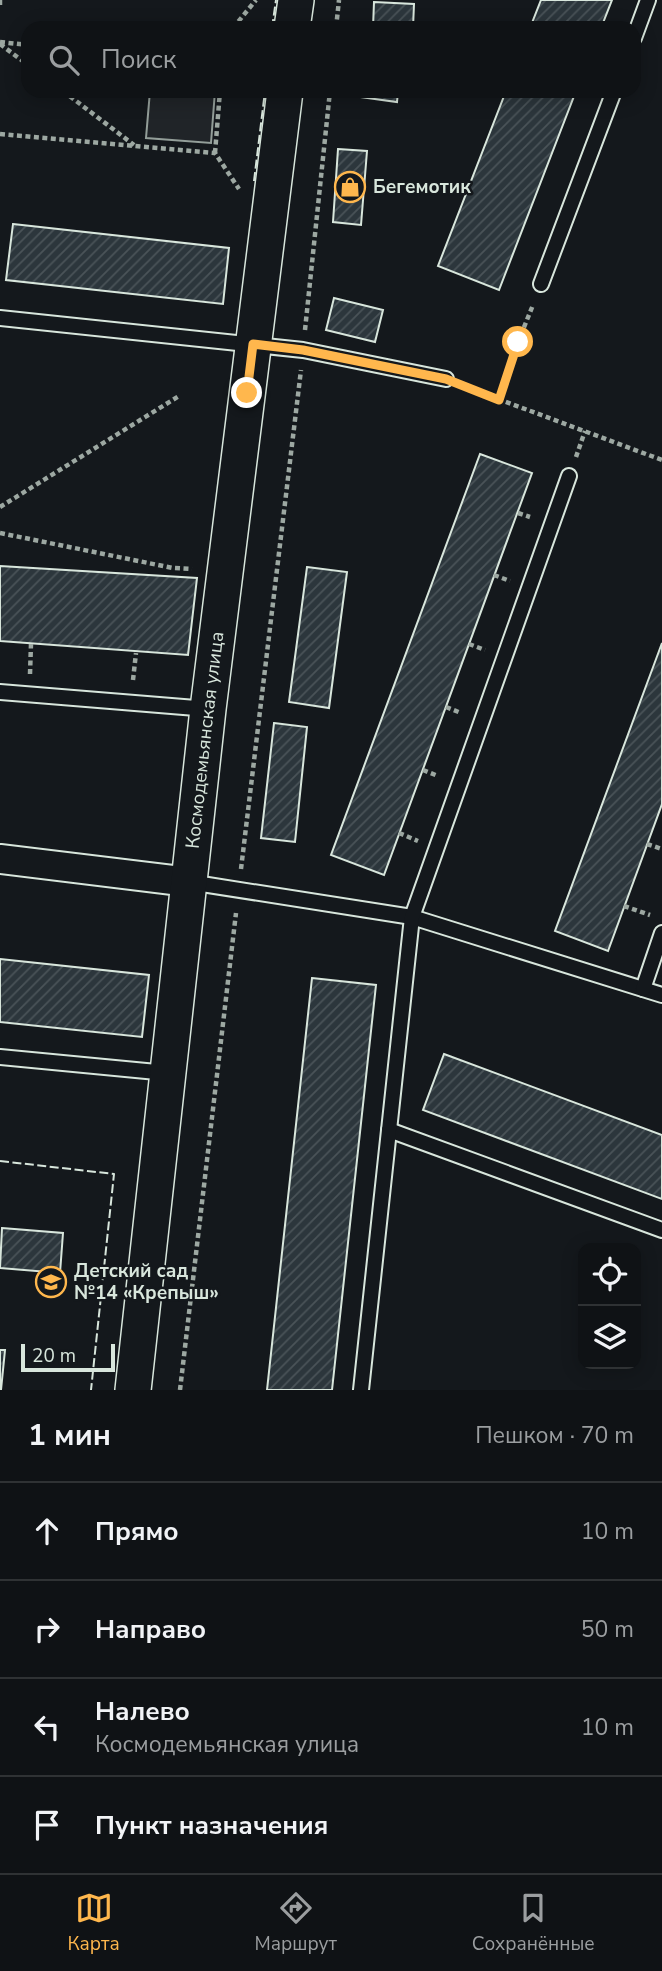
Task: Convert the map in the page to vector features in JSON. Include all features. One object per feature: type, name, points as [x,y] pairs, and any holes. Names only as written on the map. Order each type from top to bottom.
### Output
[{"type":"street","points":[[293,21],[296,0]]},
{"type":"street","name":"Космодемьянская улица","points":[[133,1390],[208,709],[284,98]]},
{"type":"street","points":[[0,859],[190,882]]},
{"type":"lane","points":[[640,21],[648,0]]},
{"type":"lane","points":[[541,284],[611,98]]},
{"type":"lane","points":[[0,318],[303,350],[446,379]]},
{"type":"lane","points":[[361,1390],[412,917],[569,476]]},
{"type":"lane","points":[[0,692],[208,709]]},
{"type":"lane","points":[[190,882],[412,917],[662,995]]},
{"type":"lane","points":[[643,989],[662,933]]},
{"type":"lane","points":[[0,1057],[169,1073]]},
{"type":"lane","points":[[389,1130],[662,1230]]},
{"type":"path","points":[[0,5],[1,0]]},
{"type":"path","points":[[239,21],[256,0]]},
{"type":"path","points":[[337,21],[339,0]]},
{"type":"path","points":[[0,43],[21,44]]},
{"type":"path","points":[[0,43],[21,60]]},
{"type":"path","points":[[72,98],[134,145]]},
{"type":"path","points":[[219,98],[215,153],[245,197]]},
{"type":"path","points":[[180,1390],[303,350],[329,98]]},
{"type":"path","points":[[0,134],[215,153]]},
{"type":"path","points":[[499,400],[541,284]]},
{"type":"path","points":[[446,379],[662,460]]},
{"type":"path","points":[[0,507],[179,396]]},
{"type":"path","points":[[0,533],[173,568],[215,569],[221,603]]},
{"type":"path","points":[[648,844],[662,849]]},
{"type":"path","points":[[624,906],[662,919]]},
{"type":"shaded area","points":[[149,98],[214,98],[211,143],[146,138]]},
{"type":"building","points":[[541,0],[612,0],[604,21],[533,21]]},
{"type":"building","points":[[374,2],[414,4],[413,21],[373,21]]},
{"type":"building","points":[[367,98],[397,98],[397,102]]},
{"type":"building","points":[[503,98],[573,98],[499,290],[438,266]]},
{"type":"building","name":"Бегемотик","points":[[338,149],[367,151],[361,225],[333,222]]},
{"type":"building","points":[[13,224],[229,248],[223,304],[6,280]]},
{"type":"building","points":[[334,298],[383,310],[375,342],[326,330]]},
{"type":"building","points":[[480,454],[532,473],[384,875],[331,855]]},
{"type":"building","points":[[0,566],[197,578],[188,655],[0,641]]},
{"type":"building","points":[[307,567],[347,572],[329,708],[289,702]]},
{"type":"building","points":[[662,643],[662,804],[608,951],[555,931]]},
{"type":"building","points":[[274,723],[307,727],[295,842],[261,838]]},
{"type":"building","points":[[0,959],[149,975],[142,1037],[0,1022]]},
{"type":"building","points":[[312,978],[376,985],[332,1390],[267,1390]]},
{"type":"building","points":[[444,1054],[662,1135],[662,1199],[423,1110]]},
{"type":"building","points":[[2,1228],[63,1233],[60,1273],[0,1268]]},
{"type":"building","points":[[0,1350],[5,1350],[1,1390],[0,1390]]},
{"type":"fence","points":[[273,21],[276,0]]},
{"type":"fence","points":[[254,181],[264,98]]},
{"type":"fence","points":[[0,1161],[114,1174],[91,1390]]},
{"type":"place","name":"Бегемотик","points":[[350,187]]},
{"type":"place","name":"Детский сад №14 «Крепыш»","points":[[51,1282]]},
{"type":"route","points":[[247,393],[253,344],[303,350],[446,379],[499,400],[518,342]]}]
